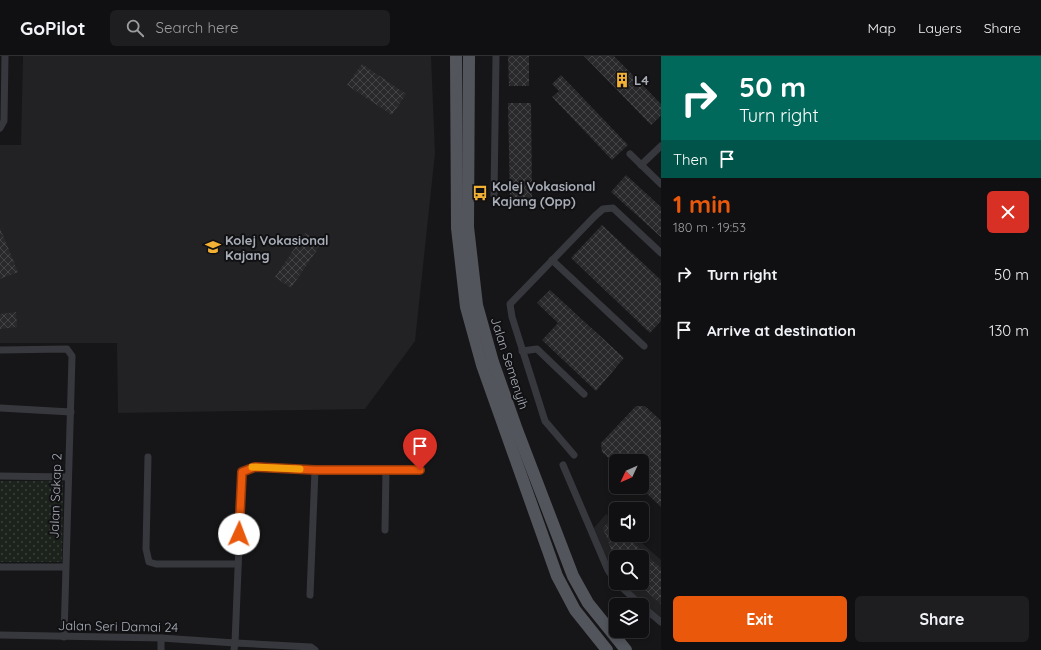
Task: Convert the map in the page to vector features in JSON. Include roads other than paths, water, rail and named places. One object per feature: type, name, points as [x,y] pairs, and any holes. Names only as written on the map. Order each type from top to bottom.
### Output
[{"type":"main road","name":"Jalan Semenyih","points":[[456,56],[457,228],[466,307],[482,366],[557,576],[576,610],[607,650]]},
{"type":"main road","name":"Jalan Semenyih","points":[[469,56],[468,227],[477,305],[493,362],[517,430],[573,576],[588,603],[626,650]]},
{"type":"street","points":[[0,128],[4,121],[5,56]]},
{"type":"street","points":[[494,195],[496,56]]},
{"type":"street","points":[[641,165],[661,146]]},
{"type":"street","points":[[630,154],[661,184]]},
{"type":"street","points":[[574,455],[545,421],[522,351],[510,304],[603,209],[613,208],[661,253]]},
{"type":"street","points":[[552,260],[644,346]]},
{"type":"street","name":"Jalan Sakap 2","points":[[0,350],[67,349],[72,356],[67,477],[64,637]]},
{"type":"street","points":[[522,351],[537,350],[584,394]]},
{"type":"street","points":[[0,408],[70,412]]},
{"type":"street","points":[[148,457],[146,549],[149,562],[156,564],[238,564]]},
{"type":"street","points":[[563,466],[609,572]]},
{"type":"street","points":[[235,646],[242,472],[255,467],[315,470],[420,470]]},
{"type":"street","points":[[386,469],[386,530]]},
{"type":"street","points":[[310,596],[315,470]]},
{"type":"street","points":[[0,476],[67,477]]},
{"type":"street","points":[[0,567],[65,567]]},
{"type":"street","points":[[624,590],[634,598]]},
{"type":"street","points":[[649,611],[661,622]]},
{"type":"street","name":"Jalan Seri Damai 24","points":[[0,635],[161,638],[235,646],[311,647],[315,650]]},
{"type":"street","points":[[161,638],[161,650]]},
{"type":"place","name":"L4","points":[[622,80]]},
{"type":"place","name":"Kolej Vokasional Kajang (Opp)","points":[[480,193]]},
{"type":"place","name":"Kolej Vokasional Kajang","points":[[213,247]]}]
